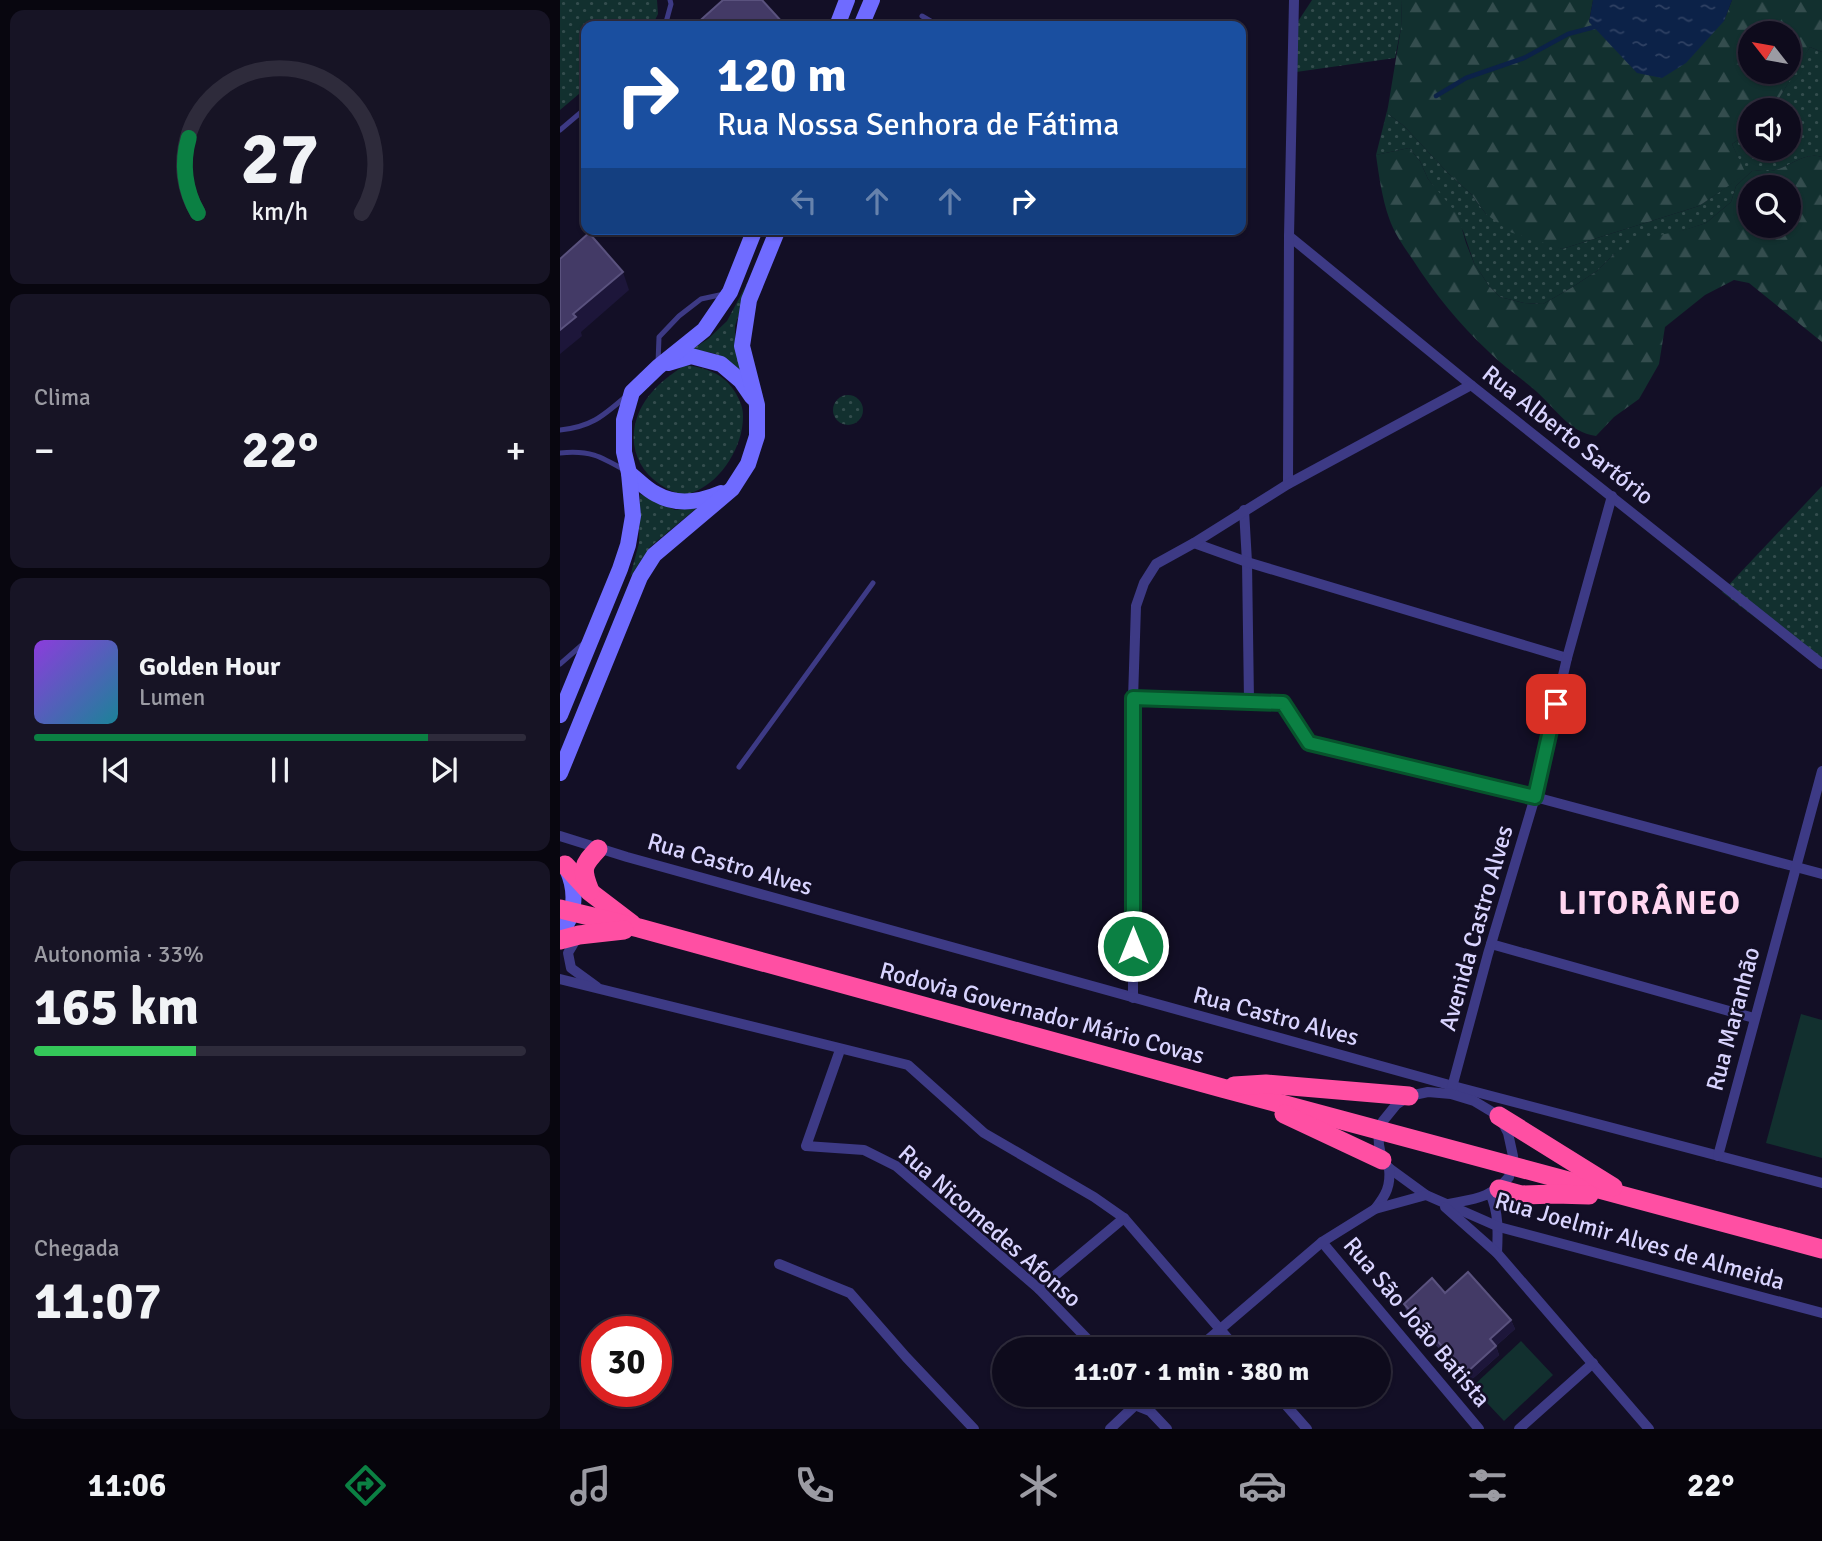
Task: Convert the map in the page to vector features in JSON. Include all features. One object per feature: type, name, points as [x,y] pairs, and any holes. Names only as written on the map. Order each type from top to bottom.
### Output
[{"type":"highway","points":[[590,892],[584,876],[586,862],[598,849]]},
{"type":"highway","points":[[563,862],[590,892],[639,928]]},
{"type":"highway","name":"Rodovia Governador Mário Covas","points":[[566,910],[1822,1249]]},
{"type":"highway","points":[[566,936],[639,928]]},
{"type":"highway","points":[[1222,1088],[1266,1084],[1409,1096]]},
{"type":"highway","points":[[1222,1088],[1324,1132],[1385,1164]]},
{"type":"highway","points":[[1499,1115],[1628,1197]]},
{"type":"highway","points":[[1495,1191],[1521,1195],[1628,1197]]},
{"type":"main road","points":[[839,21],[847,0]]},
{"type":"main road","points":[[863,21],[872,0]]},
{"type":"main road","points":[[560,715],[628,545],[633,516],[624,452],[624,419],[632,392],[704,330],[730,292],[753,235]]},
{"type":"main road","points":[[560,773],[640,577],[654,555],[732,489],[748,464],[757,436],[757,405],[742,346],[749,300],[776,235]]},
{"type":"main road","points":[[658,367],[691,356],[721,364],[741,381],[757,405]]},
{"type":"main road","points":[[629,473],[656,495],[681,503],[706,500],[732,489]]},
{"type":"main road","points":[[563,862],[573,881],[574,896],[566,910],[566,936]]},
{"type":"street","points":[[1288,484],[1294,0]]},
{"type":"street","name":"Rua Alberto Sartório","points":[[1289,236],[1471,385],[1822,664]]},
{"type":"street","points":[[1133,998],[1133,698],[1136,606],[1144,583],[1156,564],[1244,510],[1471,385]]},
{"type":"street","name":"Avenida Castro Alves","points":[[1452,1090],[1491,944],[1535,797],[1567,658],[1612,496]]},
{"type":"street","points":[[1244,510],[1249,701]]},
{"type":"street","points":[[1194,543],[1247,562],[1567,658]]},
{"type":"street","points":[[1133,698],[1283,703],[1309,743],[1535,797],[1822,874]]},
{"type":"street","name":"Rua Maranhão","points":[[1718,1156],[1822,771]]},
{"type":"street","name":"Rua Castro Alves","points":[[560,836],[1452,1090],[1822,1183]]},
{"type":"street","points":[[566,936],[571,968],[603,990]]},
{"type":"street","points":[[1491,944],[1755,1018]]},
{"type":"street","points":[[560,979],[908,1065],[984,1133],[1094,1197],[1124,1218],[1227,1337]]},
{"type":"street","name":"Rua Nicomedes Afonso","points":[[841,1050],[806,1146],[864,1150],[896,1166],[1039,1290],[1085,1337]]},
{"type":"street","points":[[1375,1209],[1389,1188],[1385,1164],[1378,1146],[1378,1129],[1382,1121],[1396,1105],[1409,1096],[1452,1090],[1499,1115],[1508,1133],[1513,1156],[1509,1178],[1495,1191],[1483,1197],[1443,1202]]},
{"type":"street","points":[[1385,1164],[1426,1195],[1443,1202],[1497,1253],[1649,1429]]},
{"type":"street","points":[[1495,1191],[1499,1227],[1497,1253]]},
{"type":"street","points":[[1211,1337],[1322,1242],[1375,1209],[1426,1195]]},
{"type":"street","name":"Rua Joelmir Alves de Almeida","points":[[1443,1202],[1499,1227],[1822,1313]]},
{"type":"street","points":[[1039,1290],[1124,1218]]},
{"type":"street","name":"Rua São João Batista","points":[[1322,1242],[1479,1429]]},
{"type":"street","points":[[779,1264],[850,1293],[974,1429]]},
{"type":"street","points":[[1520,1429],[1593,1363]]},
{"type":"street","points":[[1110,1429],[1132,1407]]},
{"type":"street","points":[[1148,1407],[1167,1429]]},
{"type":"street","points":[[1288,1407],[1307,1429]]},
{"type":"lane","points":[[666,21],[670,0]]},
{"type":"lane","points":[[922,16],[930,21]]},
{"type":"lane","points":[[560,130],[581,112]]},
{"type":"lane","points":[[658,367],[659,337],[701,299],[730,292]]},
{"type":"lane","points":[[560,430],[580,428],[606,413],[632,392]]},
{"type":"lane","points":[[560,453],[579,452],[600,456],[629,473]]},
{"type":"lane","points":[[739,767],[873,583]]},
{"type":"lane","points":[[560,664],[593,636]]},
{"type":"green space","points":[[560,0],[657,0],[658,14],[654,21],[581,21],[581,92],[560,110]]},
{"type":"green space","points":[[1312,0],[1402,0],[1401,28],[1395,58],[1289,73],[1291,32]]},
{"type":"green space","points":[[1402,0],[1593,0],[1589,22],[1724,21],[1732,0],[1822,0],[1822,52],[1810,47],[1801,62],[1801,21],[1738,21],[1738,84],[1788,84],[1779,98],[1738,98],[1738,140],[1732,144],[1746,174],[1738,175],[1738,179],[1699,206],[1562,249],[1510,232],[1486,214],[1471,194],[1404,126],[1387,113],[1401,28]]},
{"type":"green space","points":[[1810,47],[1822,52],[1822,157],[1801,158],[1801,98],[1779,98],[1787,84],[1801,84],[1801,60]]},
{"type":"green space","points":[[1388,107],[1387,113],[1404,126],[1471,194],[1486,214],[1562,249],[1699,206],[1738,179],[1731,202],[1706,223],[1614,254],[1597,271],[1543,304],[1524,303],[1500,297],[1489,286],[1474,263],[1463,231],[1428,179],[1420,161],[1409,148],[1376,155]]},
{"type":"green space","points":[[1738,140],[1738,158],[1732,144]]},
{"type":"green space","points":[[1409,148],[1420,161],[1428,179],[1458,215],[1474,263],[1489,286],[1500,297],[1543,304],[1597,271],[1614,254],[1638,239],[1706,223],[1731,202],[1738,184],[1738,238],[1801,238],[1801,175],[1748,175],[1753,170],[1777,170],[1808,156],[1822,157],[1822,342],[1749,283],[1734,280],[1705,295],[1665,327],[1659,364],[1639,399],[1614,417],[1596,436],[1587,434],[1564,419],[1467,330],[1438,296],[1396,234],[1383,195],[1376,155]]},
{"type":"green space","points":[[1739,161],[1796,161],[1777,170],[1753,170],[1745,174]]},
{"type":"green space","points":[[751,276],[735,326],[735,347],[742,372],[719,355],[691,350],[727,321]]},
{"type":"green space","points":[[685,365],[711,371],[725,380],[738,397],[743,417],[739,439],[729,461],[705,486],[686,494],[668,490],[648,474],[634,444],[636,420],[645,401],[659,385]]},
{"type":"green space","points":[[848,395],[854,396],[862,404],[862,416],[854,424],[848,425],[842,424],[834,416],[833,410],[834,404],[842,396]]},
{"type":"green space","points":[[1822,486],[1822,669],[1722,592]]},
{"type":"green space","points":[[640,494],[675,510],[699,506],[650,547],[630,577],[639,543]]},
{"type":"green space","points":[[1801,1014],[1822,1020],[1822,1158],[1766,1143]]},
{"type":"green space","points":[[1521,1341],[1553,1375],[1504,1421],[1472,1387]]},
{"type":"water","points":[[1593,0],[1732,0],[1724,21],[1686,63],[1662,78],[1637,73],[1589,22]]},
{"type":"building","points":[[723,0],[762,0],[781,21],[700,21]]},
{"type":"building","points":[[587,235],[591,235],[623,272],[573,314],[576,317],[560,330],[560,259]]},
{"type":"building","points":[[1468,1272],[1511,1320],[1490,1339],[1496,1346],[1466,1373],[1404,1304],[1432,1278],[1445,1293]]},
{"type":"waterway","points":[[1436,96],[1466,78],[1524,58],[1568,34],[1598,26]]},
{"type":"district","name":"LITORÂNEO","points":[[1650,903]]},
{"type":"route","points":[[1133,946],[1133,698],[1283,703],[1309,743],[1535,797],[1556,704]]}]
